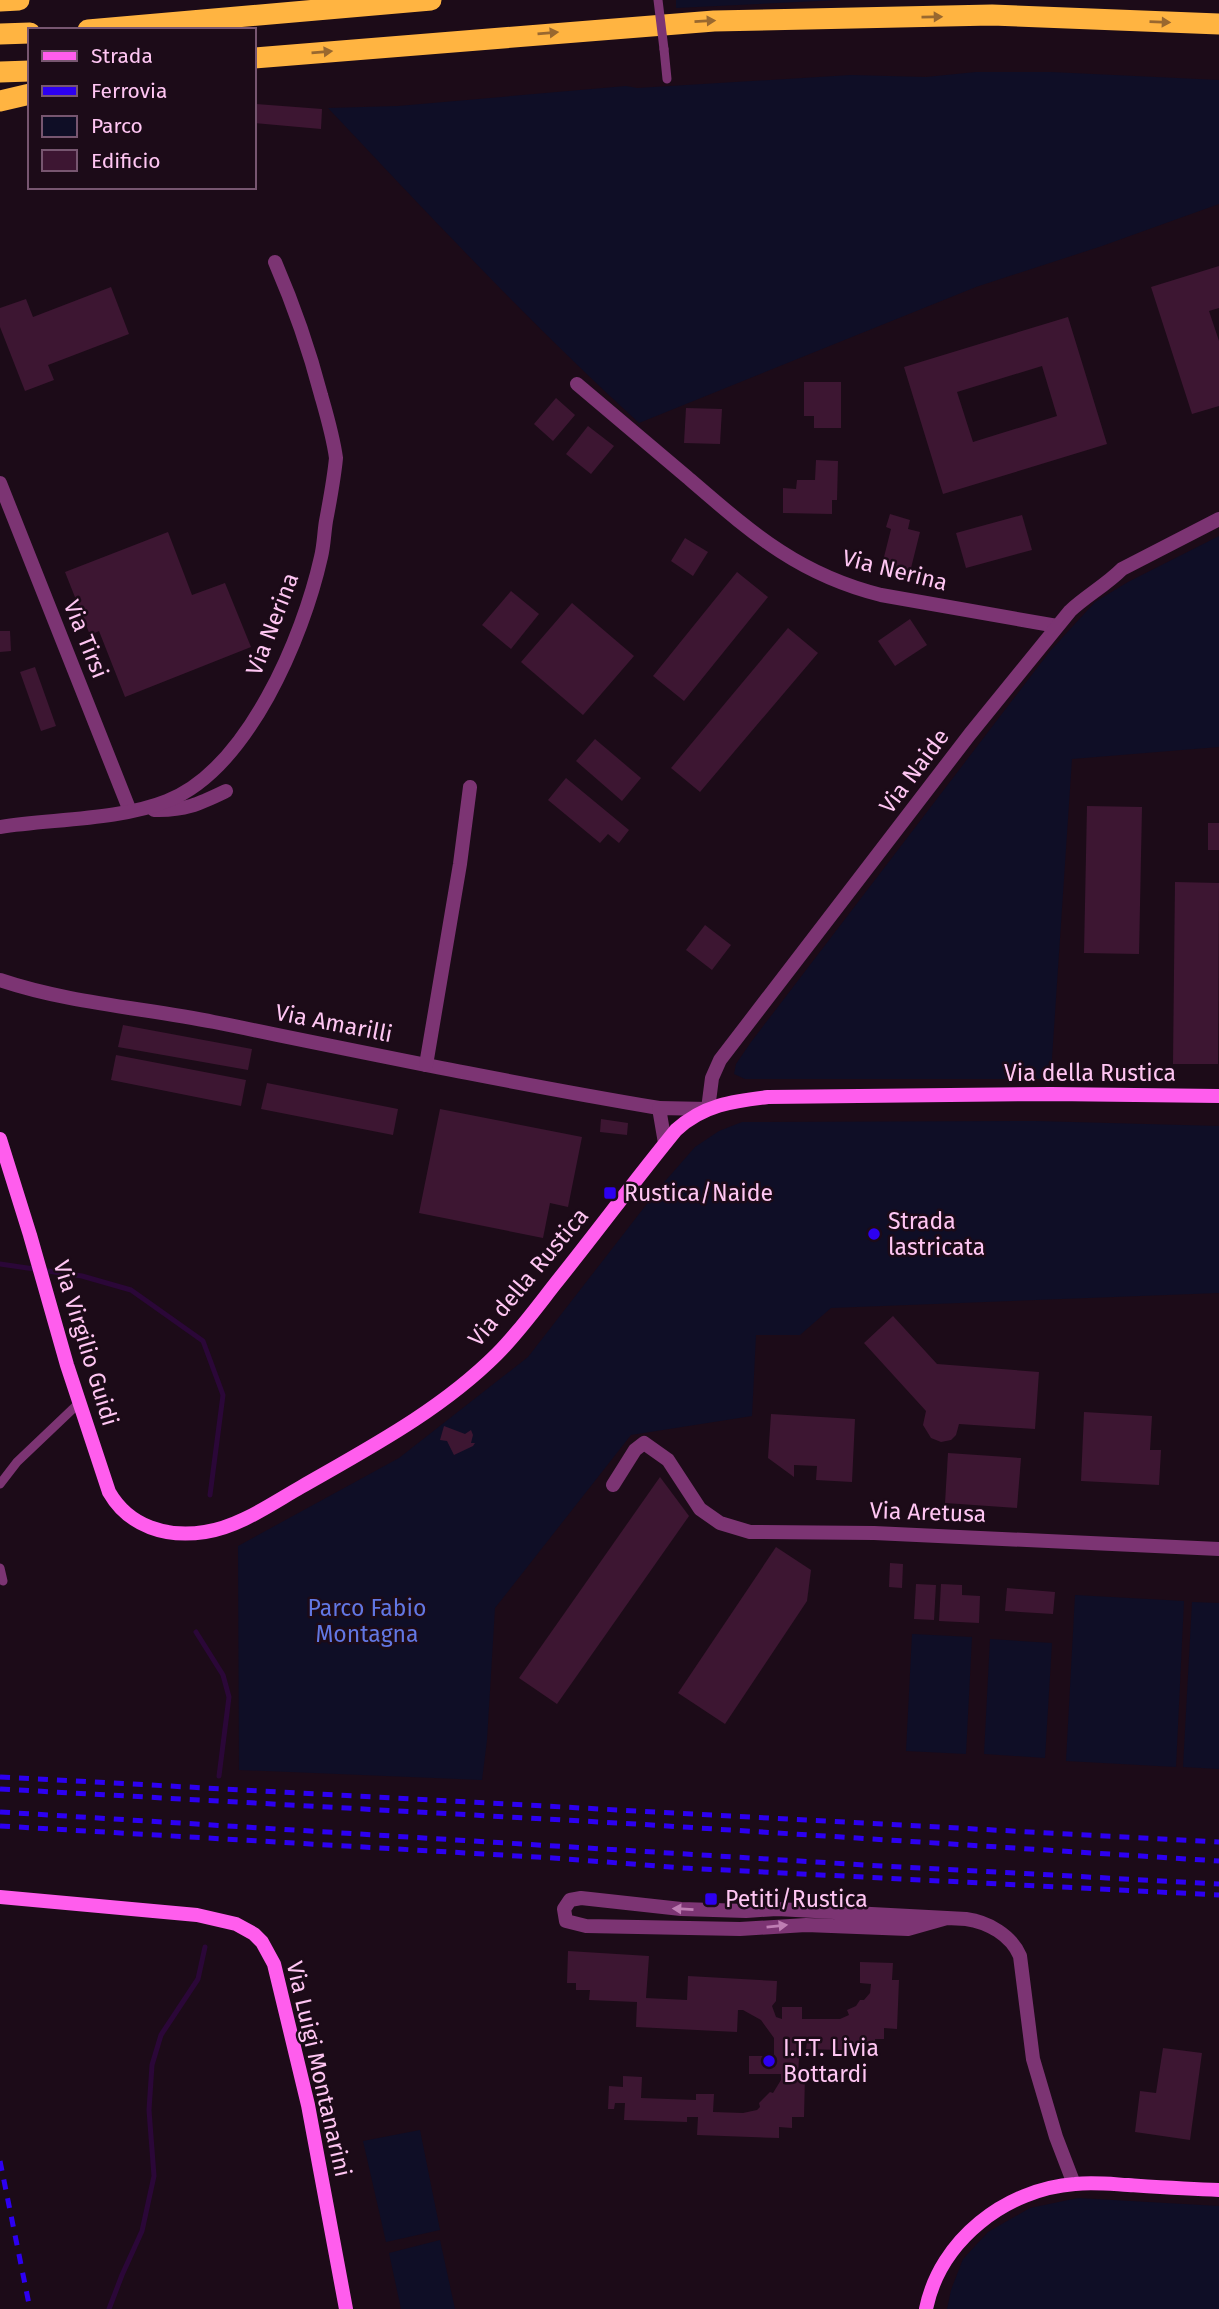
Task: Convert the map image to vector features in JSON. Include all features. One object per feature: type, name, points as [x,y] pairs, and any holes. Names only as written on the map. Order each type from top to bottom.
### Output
[{"type":"highway","points":[[0,1],[19,0]]},
{"type":"highway","points":[[111,28],[431,0]]},
{"type":"highway","points":[[256,58],[714,21],[992,15],[1219,24]]},
{"type":"highway","points":[[0,34],[28,33]]},
{"type":"highway","points":[[0,72],[28,71]]},
{"type":"highway","points":[[0,101],[28,94]]},
{"type":"street","name":"Via Nerina","points":[[0,827],[145,809],[170,800],[196,786],[236,745],[260,712],[300,624],[321,557],[334,473],[334,442],[295,308],[275,262]]},
{"type":"street","name":"Via Nerina","points":[[577,384],[756,536],[805,567],[852,587],[881,595],[1057,626]]},
{"type":"street","name":"Via Tirsi","points":[[0,483],[130,811]]},
{"type":"street","name":"Via Naide","points":[[708,1109],[712,1078],[720,1060],[970,734],[1057,626],[1083,599],[1110,582],[1122,569],[1219,519]]},
{"type":"street","points":[[426,1065],[460,864],[470,787]]},
{"type":"street","points":[[145,809],[194,807],[226,790]]},
{"type":"street","name":"Via Amarilli","points":[[0,980],[68,997],[155,1011],[659,1108],[708,1109]]},
{"type":"street","name":"Via della Rustica","points":[[163,1532],[190,1534],[223,1528],[321,1476],[436,1405],[498,1353],[567,1270],[665,1143],[684,1122],[708,1109],[733,1101],[768,1097],[1051,1094],[1219,1097]]},
{"type":"street","points":[[659,1108],[665,1143]]},
{"type":"street","name":"Via Virgilio Guidi","points":[[0,1139],[66,1365],[104,1481],[115,1503],[132,1519],[163,1532]]},
{"type":"street","name":"Via Aretusa","points":[[613,1485],[635,1450],[644,1443],[668,1460],[700,1509],[720,1523],[750,1532],[874,1532],[1219,1549]]},
{"type":"street","name":"Via Luigi Montanarini","points":[[0,1897],[197,1915],[236,1924],[262,1942],[274,1964],[305,2093],[346,2309]]},
{"type":"street","points":[[947,1918],[908,1929],[806,1924],[740,1929],[586,1926],[566,1921],[564,1909],[570,1900],[581,1898],[681,1909],[777,1909],[966,1919],[983,1923],[1002,1933],[1018,1950],[1033,2059],[1056,2137],[1074,2184]]},
{"type":"street","points":[[926,2309],[939,2270],[958,2243],[983,2220],[1026,2196],[1074,2184],[1219,2190]]},
{"type":"lane","points":[[659,0],[667,79]]},
{"type":"lane","points":[[0,1484],[17,1462],[79,1403]]},
{"type":"lane","points":[[0,1568],[2,1581]]},
{"type":"green space","points":[[676,0],[839,0],[676,8]]},
{"type":"green space","points":[[976,72],[1051,72],[1219,80],[1219,204],[976,287],[639,423],[519,308],[328,108],[398,106],[626,86],[637,88],[851,75],[926,77]]},
{"type":"green space","points":[[1219,536],[1219,747],[1072,759],[1052,1079],[745,1079],[734,1074],[736,1064],[751,1042],[1050,651],[1095,602],[1128,582]]},
{"type":"green space","name":"Parco Fabio Montagna","points":[[1036,1121],[1219,1126],[1219,1293],[831,1308],[800,1335],[756,1335],[752,1416],[631,1435],[495,1608],[482,1780],[239,1770],[238,1546],[399,1458],[528,1357],[660,1187],[695,1147],[719,1131],[742,1122]]},
{"type":"green space","points":[[1075,1595],[1184,1601],[1176,1767],[1066,1761]]},
{"type":"green space","points":[[1192,1602],[1219,1603],[1219,1769],[1183,1767]]},
{"type":"green space","points":[[912,1634],[972,1637],[966,1754],[906,1751]]},
{"type":"green space","points":[[990,1639],[1052,1643],[1045,1758],[984,1754]]},
{"type":"green space","points":[[420,2130],[440,2230],[386,2242],[363,2141]]},
{"type":"green space","points":[[1078,2198],[1219,2206],[1219,2309],[947,2309],[963,2259],[988,2232],[1030,2208]]},
{"type":"green space","points":[[440,2240],[455,2309],[401,2309],[389,2253]]},
{"type":"building","points":[[256,104],[322,109],[321,129],[256,123]]},
{"type":"building","points":[[1219,266],[1219,308],[1209,311],[1219,341],[1219,406],[1192,414],[1151,287]]},
{"type":"building","points":[[111,287],[129,334],[48,365],[54,380],[25,391],[0,327],[0,308],[26,299],[33,317]]},
{"type":"building","points":[[1068,317],[1107,444],[943,494],[904,367]],"holes":[[[1042,366],[1057,416],[973,442],[957,392]]]},
{"type":"building","points":[[804,382],[841,382],[841,428],[814,428],[814,416],[804,416]]},
{"type":"building","points":[[556,398],[575,415],[553,441],[534,424]]},
{"type":"building","points":[[686,408],[722,409],[720,444],[684,443]]},
{"type":"building","points":[[588,426],[614,446],[591,474],[566,454]]},
{"type":"building","points":[[816,460],[838,461],[837,500],[832,500],[832,514],[783,513],[783,488],[796,489],[797,480],[815,480]]},
{"type":"building","points":[[890,514],[910,520],[908,529],[920,532],[909,576],[881,569],[891,529],[886,527]]},
{"type":"building","points":[[1022,515],[1032,550],[966,568],[956,533]]},
{"type":"building","points":[[168,532],[192,595],[225,583],[251,647],[125,697],[99,631],[90,635],[65,572]]},
{"type":"building","points":[[685,538],[708,552],[693,576],[671,561]]},
{"type":"building","points":[[737,572],[768,597],[684,701],[653,676]]},
{"type":"building","points":[[511,591],[539,614],[511,649],[482,625]]},
{"type":"building","points":[[572,603],[634,656],[583,715],[521,662]]},
{"type":"building","points":[[910,619],[927,645],[895,666],[878,641]]},
{"type":"building","points":[[788,628],[818,653],[700,792],[671,768]]},
{"type":"building","points":[[0,631],[10,631],[11,651],[0,652]]},
{"type":"building","points":[[35,667],[56,726],[41,731],[20,672]]},
{"type":"building","points":[[595,739],[641,778],[622,801],[576,761]]},
{"type":"building","points":[[566,778],[629,830],[619,843],[608,834],[600,843],[548,800]]},
{"type":"building","points":[[1087,806],[1142,807],[1139,954],[1084,953]]},
{"type":"building","points":[[1208,823],[1219,823],[1219,850],[1208,850]]},
{"type":"building","points":[[1175,882],[1219,883],[1218,1064],[1173,1064]]},
{"type":"building","points":[[705,925],[731,945],[712,970],[686,950]]},
{"type":"building","points":[[123,1025],[252,1049],[248,1070],[118,1047]]},
{"type":"building","points":[[116,1055],[246,1080],[241,1106],[111,1080]]},
{"type":"building","points":[[267,1083],[398,1109],[393,1135],[261,1109]]},
{"type":"building","points":[[440,1109],[582,1137],[568,1207],[550,1203],[543,1238],[419,1213]]},
{"type":"building","points":[[601,1119],[628,1123],[627,1135],[600,1132]]},
{"type":"building","points":[[893,1316],[937,1364],[1039,1372],[1035,1429],[959,1424],[956,1435],[951,1440],[941,1442],[931,1438],[923,1425],[926,1411],[864,1343]]},
{"type":"building","points":[[1084,1412],[1152,1416],[1150,1450],[1161,1450],[1159,1485],[1081,1481]]},
{"type":"building","points":[[771,1414],[855,1419],[852,1482],[816,1480],[817,1466],[794,1465],[794,1477],[768,1458]]},
{"type":"building","points":[[444,1426],[465,1434],[471,1430],[471,1443],[475,1443],[454,1455],[447,1441],[440,1440]]},
{"type":"building","points":[[948,1453],[1021,1458],[1017,1508],[945,1503]]},
{"type":"building","points":[[660,1477],[689,1516],[557,1704],[519,1678]]},
{"type":"building","points":[[776,1547],[811,1570],[807,1601],[725,1724],[678,1693]]},
{"type":"building","points":[[890,1563],[903,1564],[902,1588],[889,1587]]},
{"type":"building","points":[[916,1584],[936,1585],[934,1620],[914,1619]]},
{"type":"building","points":[[941,1584],[962,1585],[962,1595],[980,1596],[979,1623],[939,1621]]},
{"type":"building","points":[[1007,1588],[1055,1592],[1053,1614],[1005,1611]]},
{"type":"building","points":[[568,1951],[649,1956],[646,1998],[687,2000],[688,1976],[777,1981],[776,2001],[772,2006],[776,2017],[782,2019],[782,2007],[802,2007],[802,2019],[840,2019],[849,2015],[847,2010],[856,2006],[870,1993],[871,1984],[860,1983],[860,1962],[893,1963],[892,1980],[899,1980],[897,2029],[884,2028],[884,2039],[875,2039],[875,2051],[806,2049],[807,2041],[800,2041],[798,2075],[805,2075],[804,2117],[792,2117],[792,2128],[779,2127],[779,2138],[697,2135],[698,2117],[687,2117],[687,2122],[624,2120],[625,2103],[615,2103],[614,2109],[608,2109],[609,2086],[623,2087],[623,2076],[642,2077],[641,2098],[696,2100],[696,2094],[714,2094],[713,2112],[743,2113],[757,2110],[759,2103],[770,2092],[773,2093],[781,2080],[781,2074],[749,2074],[749,2056],[774,2056],[774,2038],[761,2020],[743,2010],[738,2010],[737,2032],[636,2027],[637,2002],[589,2000],[590,1990],[576,1990],[576,1983],[567,1983]]},
{"type":"building","points":[[1163,2048],[1202,2053],[1190,2140],[1135,2132],[1140,2091],[1156,2093]]},
{"type":"waterway","points":[[0,1264],[82,1276],[131,1290],[203,1341],[223,1395],[210,1495]]},
{"type":"waterway","points":[[196,1632],[223,1675],[229,1697],[219,1776]]},
{"type":"waterway","points":[[109,2309],[142,2231],[154,2176],[149,2110],[152,2065],[161,2035],[198,1979],[205,1947]]},
{"type":"railway","points":[[0,1777],[1219,1842]]},
{"type":"railway","points":[[0,1789],[636,1824],[1219,1861]]},
{"type":"railway","points":[[0,1812],[1219,1884]]},
{"type":"railway","points":[[0,1826],[684,1868],[1219,1895]]},
{"type":"railway","points":[[0,2161],[30,2309]]},
{"type":"place","name":"Rustica/Naide","points":[[610,1193]]},
{"type":"place","name":"Strada lastricata","points":[[874,1234]]},
{"type":"place","name":"Petiti/Rustica","points":[[711,1899]]},
{"type":"place","name":"I.T.T. Livia Bottardi","points":[[769,2061]]}]
